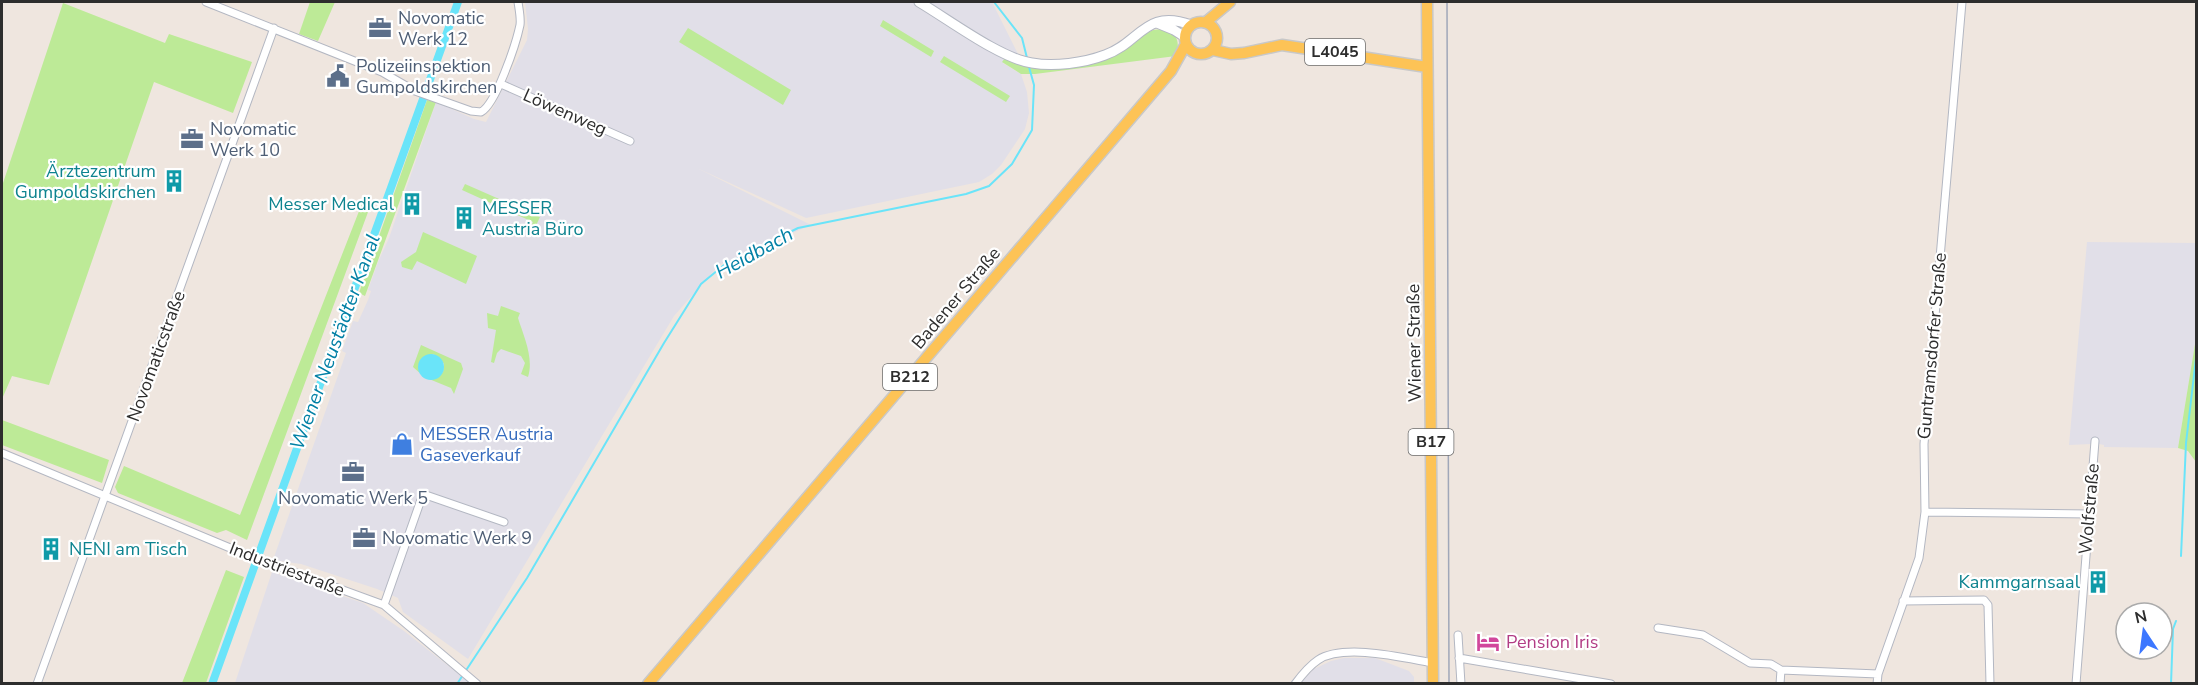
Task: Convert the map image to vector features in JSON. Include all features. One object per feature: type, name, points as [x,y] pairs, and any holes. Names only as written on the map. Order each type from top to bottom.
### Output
[{"type":"main road","name":"Wiener Straße","points":[[1427,2],[1433,684]]},
{"type":"main road","points":[[1206,22],[1229,4]]},
{"type":"main road","points":[[1213,50],[1229,4]]},
{"type":"main road","points":[[1191,25],[1196,22],[1206,22],[1212,25],[1217,35],[1244,53]]},
{"type":"main road","name":"B212","points":[[1185,40],[1191,25]]},
{"type":"main road","points":[[1185,40],[1190,50],[1196,54]]},
{"type":"main road","name":"Badener Straße","points":[[1171,71],[1185,40]]},
{"type":"main road","name":"L4045","points":[[1213,50],[1231,54],[1282,45],[1427,67]]},
{"type":"main road","name":"B212","points":[[1196,54],[1213,50]]},
{"type":"main road","name":"Badener Straße","points":[[648,684],[1171,71],[1196,54]]},
{"type":"street","points":[[206,2],[382,72],[418,92],[471,111],[481,112],[491,104],[501,84],[520,24],[518,2]]},
{"type":"street","points":[[919,2],[1001,52],[1032,63],[1066,63],[1105,55],[1118,49],[1147,26],[1157,22],[1168,20],[1191,25]]},
{"type":"street","name":"Guntramsdorfer Straße","points":[[1877,684],[1878,674],[1919,558],[1925,512],[1924,444],[1962,2]]},
{"type":"street","points":[[1157,22],[1174,30],[1185,40]]},
{"type":"street","name":"Novomaticstraße","points":[[37,684],[274,28]]},
{"type":"street","name":"Löwenweg","points":[[501,84],[630,141]]},
{"type":"street","name":"Wolfstraße","points":[[2076,684],[2095,441]]},
{"type":"street","name":"Industriestraße","points":[[2,453],[250,556],[384,605],[477,684]]},
{"type":"street","points":[[384,605],[423,494],[504,522]]},
{"type":"street","points":[[1925,512],[2089,514]]},
{"type":"street","points":[[1903,601],[1984,600],[1988,605],[1990,684]]},
{"type":"street","points":[[1658,628],[1703,635],[1750,663],[1771,664],[1781,670],[1878,674]]},
{"type":"street","points":[[1458,635],[1461,684]]},
{"type":"street","points":[[1295,684],[1318,661],[1337,654],[1380,654],[1433,663]]},
{"type":"street","points":[[1459,658],[1611,684]]},
{"type":"street","points":[[1780,684],[1781,670]]},
{"type":"shaded area","points":[[525,2],[992,2],[1018,54],[1003,63],[1021,74],[1027,92],[1029,113],[1025,129],[1001,165],[979,182],[806,218],[697,168],[811,225],[719,265],[674,316],[468,659],[403,612],[398,598],[301,564],[273,560],[346,353],[342,351],[353,321],[358,322],[368,300],[371,291],[368,290],[389,238],[436,102],[486,122],[527,40]]},
{"type":"shaded area","points":[[2087,242],[2196,243],[2196,338],[2178,448],[2104,447],[2099,444],[2099,441],[2091,441],[2091,444],[2069,445]]},
{"type":"shaded area","points":[[272,572],[363,603],[404,631],[470,683],[235,683]]},
{"type":"shaded area","points":[[1344,658],[1375,658],[1409,671],[1414,677],[1414,683],[1299,684],[1314,669]]},
{"type":"green space","points":[[310,2],[335,2],[318,41],[299,34]]},
{"type":"green space","points":[[63,3],[165,43],[169,34],[252,62],[233,113],[154,82],[49,385],[12,376],[2,399],[2,186]]},
{"type":"green space","points":[[883,20],[934,51],[931,57],[880,26]]},
{"type":"green space","points":[[688,28],[791,90],[783,105],[679,42]]},
{"type":"green space","points":[[1163,29],[1172,33],[1177,39],[1176,56],[1035,74],[1021,74],[1002,62],[1005,58],[1046,68],[1064,67],[1082,63],[1153,30]]},
{"type":"green space","points":[[944,56],[1010,96],[1006,102],[940,62]]},
{"type":"green space","points":[[427,100],[436,102],[365,296],[359,293]]},
{"type":"green space","points":[[465,184],[540,217],[532,234],[528,232],[533,222],[462,190]]},
{"type":"green space","points":[[363,201],[371,204],[247,540],[226,530],[217,533],[118,493],[115,487],[124,466],[240,515]]},
{"type":"green space","points":[[423,232],[477,256],[466,284],[417,261],[412,270],[402,267],[401,262],[416,252]]},
{"type":"green space","points":[[501,306],[520,313],[518,318],[530,362],[528,377],[521,374],[525,363],[521,356],[501,349],[494,363],[491,362],[496,330],[488,328],[487,313],[498,316]]},
{"type":"green space","points":[[2196,338],[2196,462],[2188,451],[2178,448]]},
{"type":"green space","points":[[421,345],[461,363],[463,369],[454,394],[451,388],[429,379],[434,379],[443,372],[444,364],[440,358],[433,354],[419,372],[422,375],[413,367]]},
{"type":"green space","points":[[2,420],[109,460],[102,483],[2,445]]},
{"type":"green space","points":[[226,570],[244,577],[206,683],[182,683]]},
{"type":"water","points":[[431,354],[440,358],[444,367],[440,376],[431,380],[422,376],[418,367],[422,358]]},
{"type":"waterway","name":"Wiener Neustädter Kanal","points":[[212,684],[458,2]]},
{"type":"waterway","name":"Heidbach","points":[[994,2],[1022,38],[1027,58]]},
{"type":"waterway","name":"Heidbach","points":[[457,684],[527,578],[701,284],[724,265],[798,228],[966,194],[989,186],[1012,164],[1032,130],[1034,85],[1029,67]]},
{"type":"waterway","points":[[2181,556],[2186,443],[2196,358]]},
{"type":"waterway","points":[[2171,684],[2173,629],[2176,621]]},
{"type":"tram line","points":[[1447,2],[1449,684]]},
{"type":"place","name":"Novomatic Werk 12","points":[[380,28]]},
{"type":"place","name":"Polizeiinspektion Gumpoldskirchen","points":[[338,76]]},
{"type":"place","name":"Novomatic Werk 10","points":[[192,139]]},
{"type":"place","name":"Ärztezentrum Gumpoldskirchen","points":[[174,181]]},
{"type":"place","name":"Messer Medical","points":[[412,204]]},
{"type":"place","name":"MESSER Austria Büro","points":[[464,218]]},
{"type":"place","name":"MESSER Austria Gaseverkauf","points":[[402,444]]},
{"type":"place","name":"Novomatic Werk 5","points":[[353,472]]},
{"type":"place","name":"Novomatic Werk 9","points":[[364,538]]},
{"type":"place","name":"NENI am Tisch","points":[[51,549]]},
{"type":"place","name":"Kammgarnsaal","points":[[2098,582]]},
{"type":"place","name":"Pension Iris","points":[[1488,642]]}]
